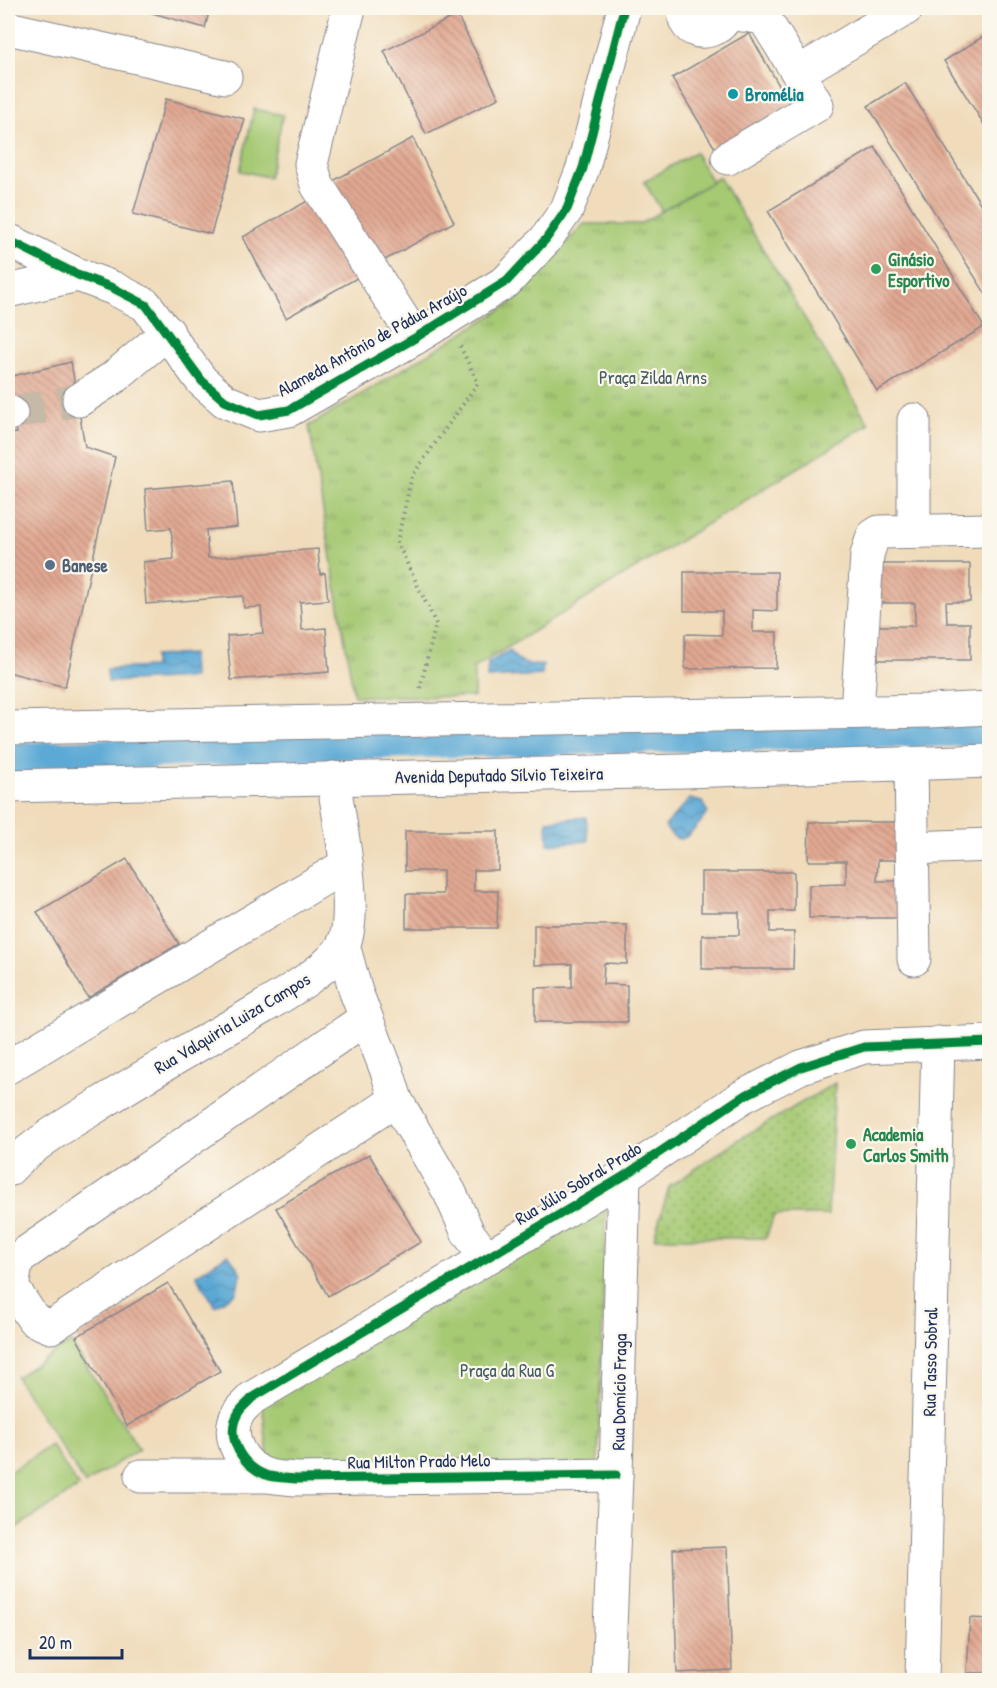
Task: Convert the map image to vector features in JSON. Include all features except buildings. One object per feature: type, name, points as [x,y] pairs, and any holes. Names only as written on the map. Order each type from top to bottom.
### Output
[{"type":"street","points":[[349,8],[311,164],[317,185],[415,338]]},
{"type":"street","name":"Alameda Antônio de Pádua Araújo","points":[[8,240],[78,275],[113,288],[146,305],[202,381],[225,401],[259,415],[289,410],[447,320],[507,281],[546,239],[567,209],[583,168],[624,8]]},
{"type":"street","points":[[684,8],[685,22],[700,31],[713,29],[722,23],[727,10],[773,13],[798,74],[817,105],[728,158]]},
{"type":"street","points":[[798,74],[907,8]]},
{"type":"street","points":[[8,28],[225,77]]},
{"type":"street","points":[[8,291],[78,275]]},
{"type":"street","points":[[79,400],[112,378],[168,332]]},
{"type":"street","points":[[914,420],[914,531]]},
{"type":"street","points":[[857,712],[867,555],[873,536],[879,532],[990,530]]},
{"type":"street","points":[[8,728],[990,708]]},
{"type":"street","name":"Avenida Deputado Sílvio Teixeira","points":[[8,786],[673,771],[990,761]]},
{"type":"street","points":[[911,764],[914,959]]},
{"type":"street","points":[[333,778],[350,894],[349,921],[343,945],[356,992],[396,1100],[450,1194],[468,1233],[486,1257]]},
{"type":"street","points":[[913,848],[990,845]]},
{"type":"street","points":[[8,1067],[346,865]]},
{"type":"street","name":"Rua Valquiria Luiza Campos","points":[[8,1170],[47,1137],[321,969],[343,945]]},
{"type":"street","points":[[366,1018],[17,1259],[12,1287],[33,1320],[51,1327],[396,1100]]},
{"type":"street","name":"Rua Júlio Sobral Prado","points":[[267,1476],[243,1459],[234,1445],[234,1427],[238,1412],[252,1398],[624,1176],[742,1097],[801,1067],[864,1047],[990,1042]]},
{"type":"street","name":"Rua Tasso Sobral","points":[[922,1680],[938,1043]]},
{"type":"street","name":"Rua Domício Fraga","points":[[608,1680],[624,1176]]},
{"type":"street","name":"Rua Milton Prado Melo","points":[[141,1476],[267,1476],[297,1479],[616,1475]]},
{"type":"path","points":[[412,721],[436,624],[397,542],[412,476],[478,383],[447,320]]},
{"type":"green space","points":[[254,109],[283,115],[269,177],[240,171]]},
{"type":"green space","points":[[695,152],[712,182],[662,211],[644,182]]},
{"type":"green space","name":"Praça Zilda Arns","points":[[719,177],[869,424],[474,668],[474,697],[354,696],[309,426],[509,305],[584,224],[640,224]]},
{"type":"green space","points":[[835,1083],[828,1215],[774,1215],[766,1238],[654,1238],[669,1187],[741,1138]]},
{"type":"green space","name":"Praça da Rua G","points":[[606,1208],[598,1464],[269,1467],[262,1401]]},
{"type":"green space","points":[[71,1342],[139,1449],[85,1484],[16,1377]]},
{"type":"green space","points":[[51,1445],[79,1487],[8,1533],[8,1473]]},
{"type":"water","points":[[510,650],[524,663],[543,665],[542,675],[487,678],[488,663]]},
{"type":"water","points":[[192,654],[193,678],[108,682],[107,669],[154,667],[154,656]]},
{"type":"water","points":[[690,799],[702,802],[708,813],[687,836],[682,839],[676,838],[665,826]]},
{"type":"water","points":[[586,817],[588,841],[548,844],[547,821]]},
{"type":"water","points":[[228,1254],[241,1273],[236,1293],[215,1306],[196,1275]]},
{"type":"waterway","points":[[8,759],[330,744],[990,730]]},
{"type":"tunnel","points":[[11,413],[79,400]]},
{"type":"cycle path","points":[[8,240],[78,275],[113,288],[146,305],[202,381],[225,401],[259,415],[289,410],[415,338],[507,281],[546,239],[567,209],[583,168],[624,8]]},
{"type":"cycle path","points":[[616,1475],[297,1479],[276,1477],[260,1472],[244,1459],[238,1450],[233,1431],[239,1412],[252,1398],[624,1176],[742,1097],[801,1067],[864,1047],[990,1042]]},
{"type":"place","name":"Bromélia","points":[[733,94]]},
{"type":"place","name":"Ginásio Esportivo","points":[[876,269]]},
{"type":"place","name":"Banese","points":[[50,565]]},
{"type":"place","name":"Academia Carlos Smith","points":[[851,1144]]}]
